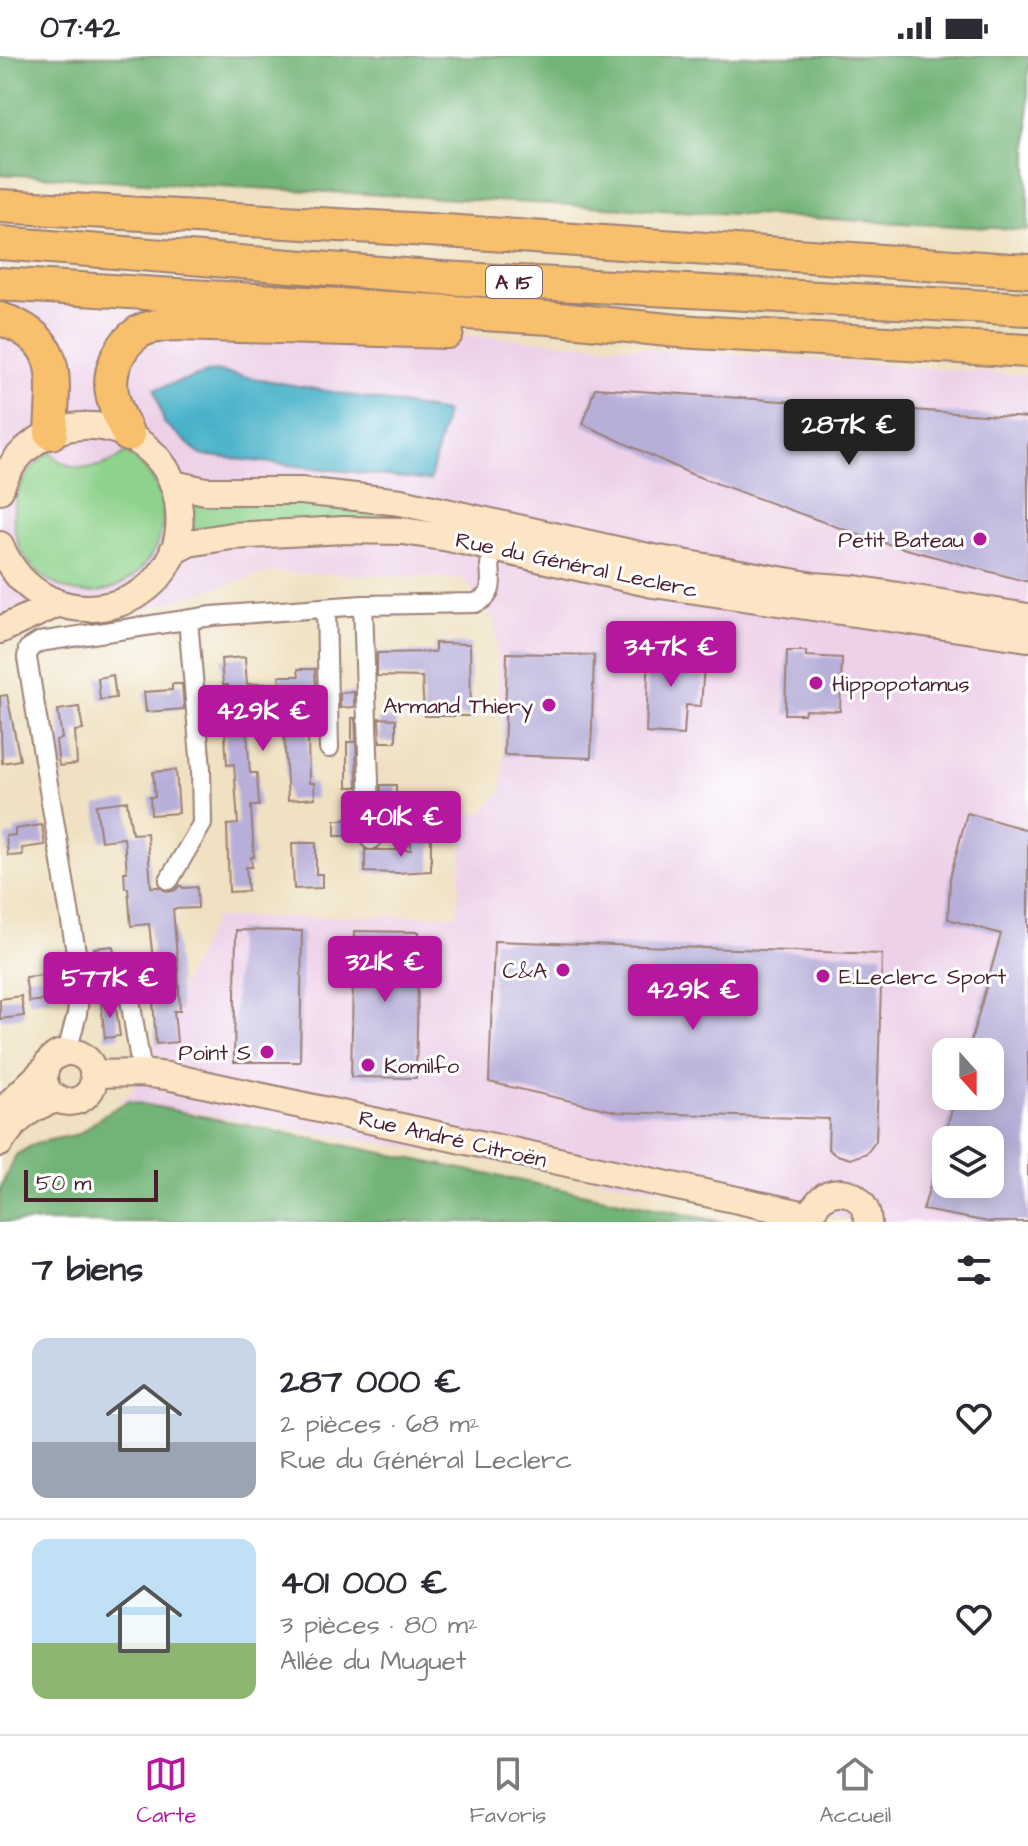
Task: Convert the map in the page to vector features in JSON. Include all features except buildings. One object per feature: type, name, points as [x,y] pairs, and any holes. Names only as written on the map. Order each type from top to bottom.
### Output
[{"type":"highway","name":"A 15","points":[[0,206],[461,232],[1028,271]]},
{"type":"highway","name":"A 15","points":[[0,243],[443,278],[1028,309]]},
{"type":"highway","points":[[0,284],[549,318],[678,331],[1028,351]]},
{"type":"highway","points":[[0,319],[34,337],[49,355],[54,377],[51,433]]},
{"type":"highway","points":[[128,435],[115,405],[111,376],[125,345],[140,332],[158,326],[549,333],[678,331]]},
{"type":"main road","points":[[0,490],[22,453],[51,433],[98,426],[128,435],[150,450],[173,484],[179,524],[173,551],[154,580],[126,601],[92,609],[57,604],[27,587],[3,553]]},
{"type":"main road","name":"Rue du Général Leclerc","points":[[173,484],[206,491],[301,491],[401,502],[648,557],[814,586],[855,589],[1028,617]]},
{"type":"main road","name":"Rue du Général Leclerc","points":[[173,551],[189,543],[231,536],[330,530],[403,531],[449,538],[653,584],[1028,638]]},
{"type":"main road","points":[[0,594],[5,581],[3,553]]},
{"type":"main road","points":[[0,630],[57,604]]},
{"type":"main road","points":[[0,1118],[53,1057],[67,1052],[85,1058],[93,1074],[92,1087],[83,1097],[71,1101],[58,1099],[34,1108],[22,1116],[0,1143]]},
{"type":"main road","points":[[45,1069],[48,1090],[58,1099]]},
{"type":"main road","name":"Rue André Citroën","points":[[93,1074],[167,1076],[811,1219]]},
{"type":"main road","points":[[811,1219],[821,1199],[840,1192],[862,1202],[868,1222]]},
{"type":"street","points":[[67,1052],[80,1001],[81,982],[28,649],[39,642],[212,616],[363,605],[461,604],[485,600],[491,592],[490,564]]},
{"type":"street","points":[[363,605],[371,840]]},
{"type":"street","points":[[326,608],[329,748]]},
{"type":"street","points":[[169,880],[202,824],[201,768],[188,620]]},
{"type":"street","points":[[132,974],[129,993],[142,1073]]},
{"type":"shaded area","points":[[0,299],[1028,375],[1028,1222],[864,1222],[118,1100],[129,1096],[215,918],[457,915],[465,815],[483,812],[502,791],[504,755],[495,622],[463,578],[270,572],[120,617],[56,620],[0,629]]},
{"type":"green space","points":[[0,56],[1028,56],[1028,230],[0,174]]},
{"type":"green space","points":[[51,452],[68,465],[87,468],[108,463],[126,452],[152,477],[162,506],[160,534],[148,560],[128,580],[102,591],[73,591],[43,576],[23,553],[14,524],[15,502],[28,474]]},
{"type":"green space","points":[[192,498],[297,500],[403,515],[370,521],[193,533]]},
{"type":"green space","points":[[128,1101],[723,1222],[0,1222],[0,1189],[16,1155],[36,1143],[79,1134]]},
{"type":"water","points":[[214,371],[446,412],[430,481],[201,455],[164,423],[155,389]]},
{"type":"place","name":"Petit Bateau","points":[[980,539]]},
{"type":"place","name":"Hippopotamus","points":[[816,683]]},
{"type":"place","name":"Armand Thiery","points":[[549,705]]},
{"type":"place","name":"C&A","points":[[563,970]]},
{"type":"place","name":"E.Leclerc Sport","points":[[823,976]]},
{"type":"place","name":"Point S","points":[[267,1052]]},
{"type":"place","name":"Komilfo","points":[[368,1065]]}]
